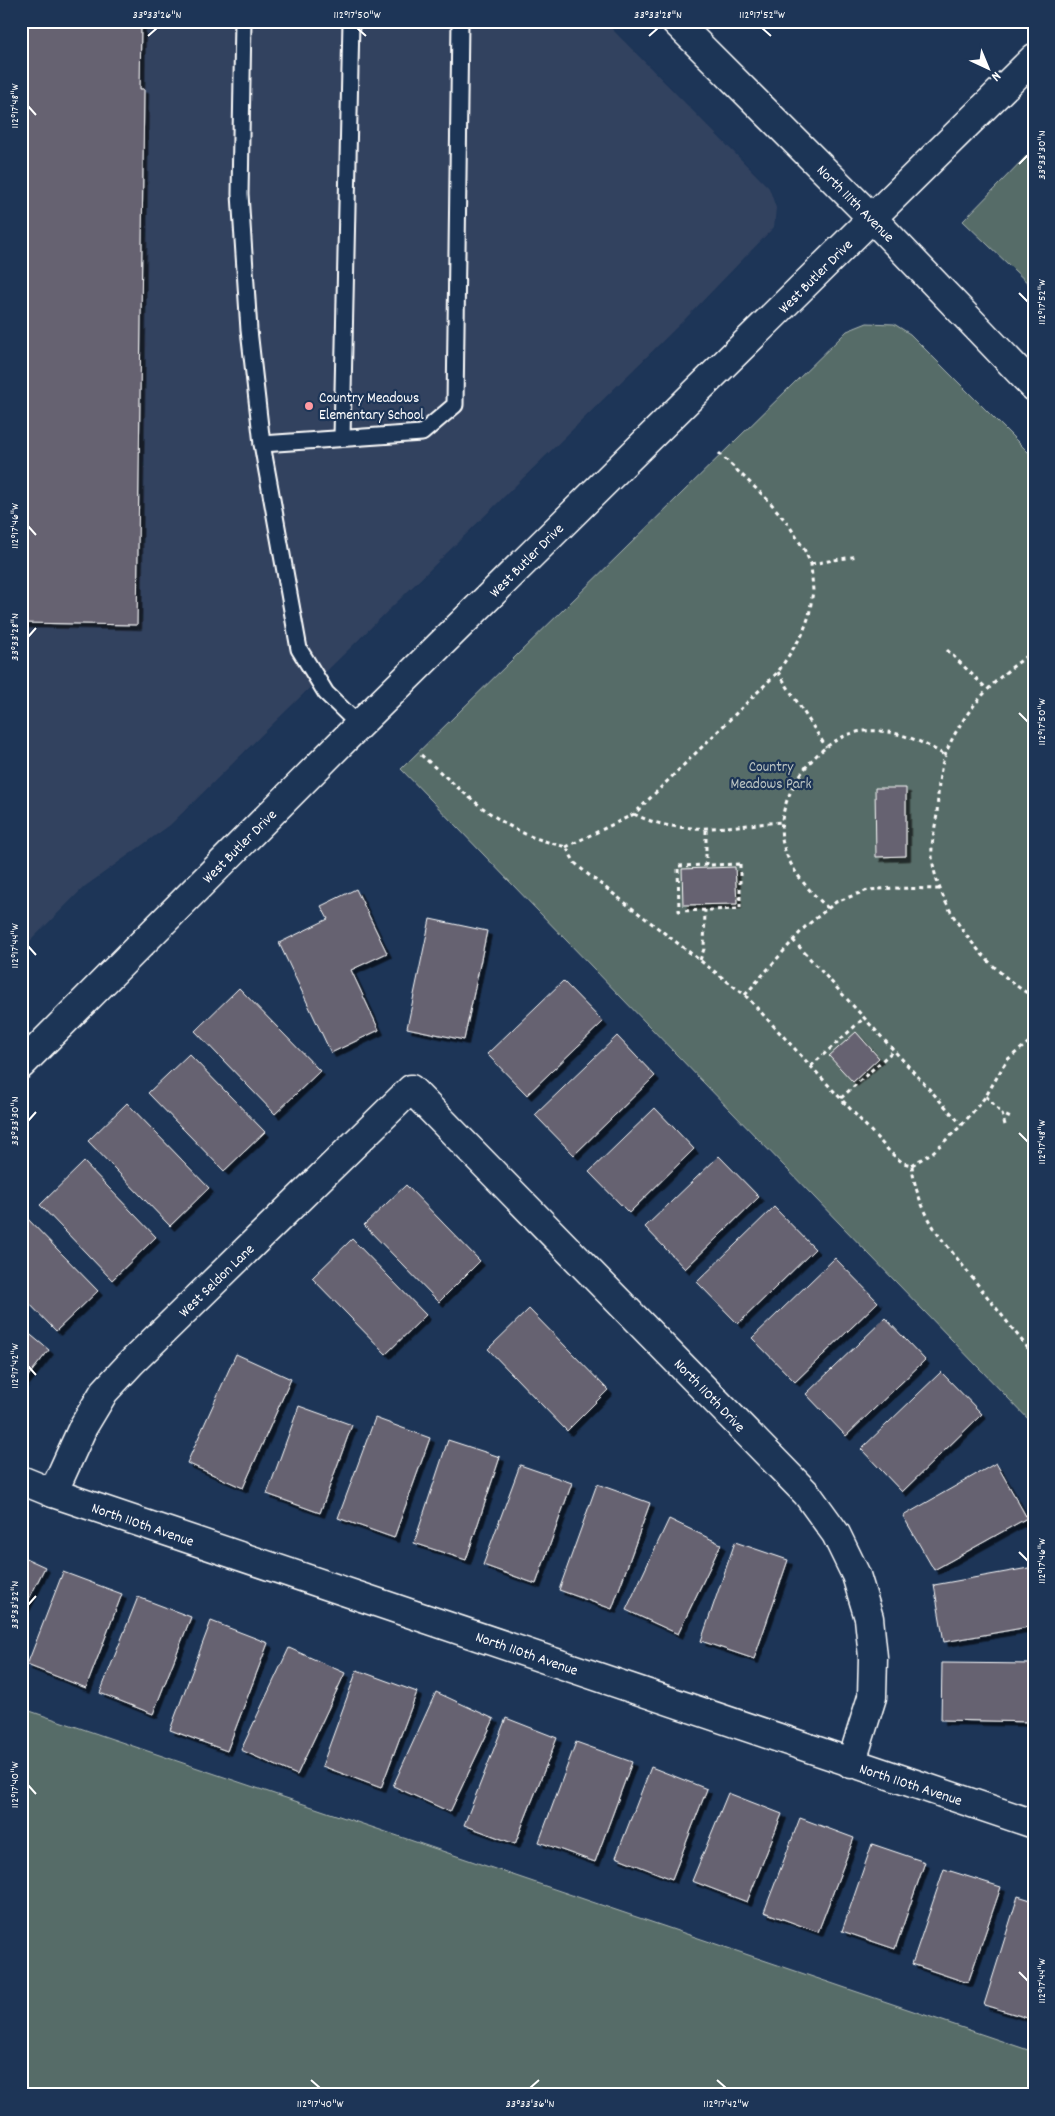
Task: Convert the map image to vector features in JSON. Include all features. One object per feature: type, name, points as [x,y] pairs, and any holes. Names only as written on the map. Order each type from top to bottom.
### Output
[{"type":"street","name":"North 111th Avenue","points":[[675,21],[872,218],[1034,387]]},
{"type":"street","name":"West Butler Drive","points":[[21,1065],[359,725],[1034,58]]},
{"type":"street","name":"West Seldon Lane","points":[[53,1493],[83,1426],[104,1392],[132,1362],[411,1089]]},
{"type":"street","name":"North 110th Drive","points":[[411,1089],[806,1494],[836,1534],[856,1575],[869,1618],[873,1657],[872,1697],[852,1764]]},
{"type":"street","name":"North 110th Avenue","points":[[21,1480],[53,1493],[1034,1824]]},
{"type":"lane","points":[[243,21],[240,194],[249,330],[262,444],[299,649],[326,693],[359,725]]},
{"type":"lane","points":[[342,438],[351,21]]},
{"type":"lane","points":[[262,444],[422,433],[455,406],[460,21]]},
{"type":"path","points":[[421,755],[487,812],[516,830],[566,847],[634,814],[778,672],[802,635],[809,616],[812,591],[811,564],[788,524],[769,501],[719,453]]},
{"type":"path","points":[[811,564],[858,556]]},
{"type":"path","points":[[947,650],[987,690]]},
{"type":"path","points":[[1034,652],[1016,662],[987,690],[952,742],[942,766],[932,856],[940,889],[954,919],[986,958],[1018,988],[1034,997]]},
{"type":"path","points":[[778,672],[826,746]]},
{"type":"path","points":[[828,908],[804,884],[790,864],[783,842],[782,822],[786,804],[799,778],[814,757],[826,746],[846,735],[863,731],[891,732],[919,740],[946,756]]},
{"type":"path","points":[[634,814],[656,824],[706,830],[782,822]]},
{"type":"path","points":[[706,830],[706,865]]},
{"type":"path","points":[[566,847],[575,863],[585,872],[745,995],[891,1153],[903,1163],[912,1165],[933,1152],[962,1125],[986,1096],[1007,1060],[1034,1038]]},
{"type":"path","points":[[740,864],[740,909],[705,910],[679,911],[678,866],[740,864]]},
{"type":"path","points":[[745,995],[804,927],[836,902],[868,890],[893,888],[940,889]]},
{"type":"path","points":[[700,960],[704,949],[705,910]]},
{"type":"path","points":[[793,940],[962,1125]]},
{"type":"path","points":[[811,1066],[864,1018]]},
{"type":"path","points":[[840,1098],[894,1050]]},
{"type":"path","points":[[986,1096],[1002,1114],[1006,1125]]},
{"type":"path","points":[[1002,1114],[1013,1119]]},
{"type":"path","points":[[912,1165],[913,1183],[924,1211],[937,1233],[1034,1356]]},
{"type":"shaded area","name":"Country Meadows Elementary School","points":[[21,21],[604,21],[769,188],[776,208],[774,227],[686,318],[170,825],[84,887],[21,950]]},
{"type":"green space","points":[[1034,148],[1034,289],[963,221]]},
{"type":"green space","name":"Country Meadows Park","points":[[867,323],[894,324],[910,334],[1034,458],[1034,1425],[401,769],[847,331]]},
{"type":"green space","points":[[21,1708],[1034,2052],[1034,2095],[21,2095]]},
{"type":"building","points":[[21,21],[141,21],[140,89],[144,89],[137,625],[21,623]]},
{"type":"building","points":[[875,788],[906,788],[906,856],[876,857]]},
{"type":"building","points":[[735,867],[737,904],[683,905],[682,869]]},
{"type":"building","points":[[356,889],[387,953],[351,970],[379,1030],[331,1053],[279,943],[328,919],[321,906]]},
{"type":"building","points":[[430,919],[487,931],[464,1040],[407,1028]]},
{"type":"building","points":[[563,981],[603,1022],[527,1095],[487,1054]]},
{"type":"building","points":[[239,988],[320,1071],[275,1114],[195,1031]]},
{"type":"building","points":[[856,1032],[879,1058],[853,1082],[829,1056]]},
{"type":"building","points":[[617,1036],[655,1076],[574,1155],[535,1115]]},
{"type":"building","points":[[189,1054],[265,1132],[224,1171],[148,1093]]},
{"type":"building","points":[[127,1103],[209,1188],[170,1226],[88,1141]]},
{"type":"building","points":[[655,1108],[694,1149],[629,1213],[589,1172]]},
{"type":"building","points":[[719,1156],[759,1197],[685,1269],[645,1227]]},
{"type":"building","points":[[84,1162],[156,1237],[112,1280],[40,1205]]},
{"type":"building","points":[[406,1185],[480,1261],[439,1302],[364,1225]]},
{"type":"building","points":[[774,1207],[815,1249],[738,1324],[697,1282]]},
{"type":"building","points":[[22,1213],[98,1291],[56,1331],[21,1295]]},
{"type":"building","points":[[352,1239],[426,1315],[386,1354],[312,1278]]},
{"type":"building","points":[[835,1258],[878,1302],[795,1382],[752,1338]]},
{"type":"building","points":[[529,1309],[608,1390],[567,1431],[488,1349]]},
{"type":"building","points":[[885,1318],[925,1360],[846,1436],[806,1394]]},
{"type":"building","points":[[21,1327],[49,1350],[21,1385]]},
{"type":"building","points":[[236,1354],[291,1379],[243,1488],[187,1463]]},
{"type":"building","points":[[941,1372],[982,1414],[902,1492],[861,1449]]},
{"type":"building","points":[[299,1406],[352,1425],[320,1513],[267,1494]]},
{"type":"building","points":[[375,1418],[430,1438],[394,1538],[338,1518]]},
{"type":"building","points":[[448,1440],[500,1457],[466,1560],[414,1543]]},
{"type":"building","points":[[996,1463],[1027,1518],[934,1570],[903,1516]]},
{"type":"building","points":[[520,1465],[572,1483],[536,1584],[483,1565]]},
{"type":"building","points":[[597,1484],[650,1503],[612,1609],[559,1590]]},
{"type":"building","points":[[669,1519],[721,1544],[678,1634],[626,1610]]},
{"type":"building","points":[[735,1542],[788,1560],[754,1659],[701,1641]]},
{"type":"building","points":[[21,1556],[45,1567],[21,1615]]},
{"type":"building","points":[[1034,1567],[1034,1626],[944,1642],[934,1585]]},
{"type":"building","points":[[63,1572],[122,1594],[86,1688],[27,1665]]},
{"type":"building","points":[[138,1597],[191,1617],[153,1714],[100,1693]]},
{"type":"building","points":[[211,1621],[268,1643],[227,1751],[170,1730]]},
{"type":"building","points":[[289,1648],[345,1673],[297,1775],[241,1750]]},
{"type":"building","points":[[942,1663],[1034,1664],[1033,1722],[941,1720]]},
{"type":"building","points":[[357,1670],[417,1692],[381,1788],[322,1766]]},
{"type":"building","points":[[436,1692],[494,1719],[450,1812],[393,1786]]},
{"type":"building","points":[[506,1718],[557,1738],[515,1844],[464,1825]]},
{"type":"building","points":[[576,1742],[632,1762],[595,1862],[539,1842]]},
{"type":"building","points":[[651,1767],[707,1789],[672,1879],[616,1857]]},
{"type":"building","points":[[728,1793],[782,1814],[747,1902],[692,1881]]},
{"type":"building","points":[[800,1818],[854,1838],[818,1932],[764,1912]]},
{"type":"building","points":[[872,1844],[925,1862],[895,1949],[842,1931]]},
{"type":"building","points":[[944,1869],[1001,1887],[968,1983],[912,1964]]},
{"type":"building","points":[[1018,1896],[1034,1901],[1034,2020],[984,2005]]},
{"type":"place","name":"Country Meadows Elementary School","points":[[309,406]]}]
